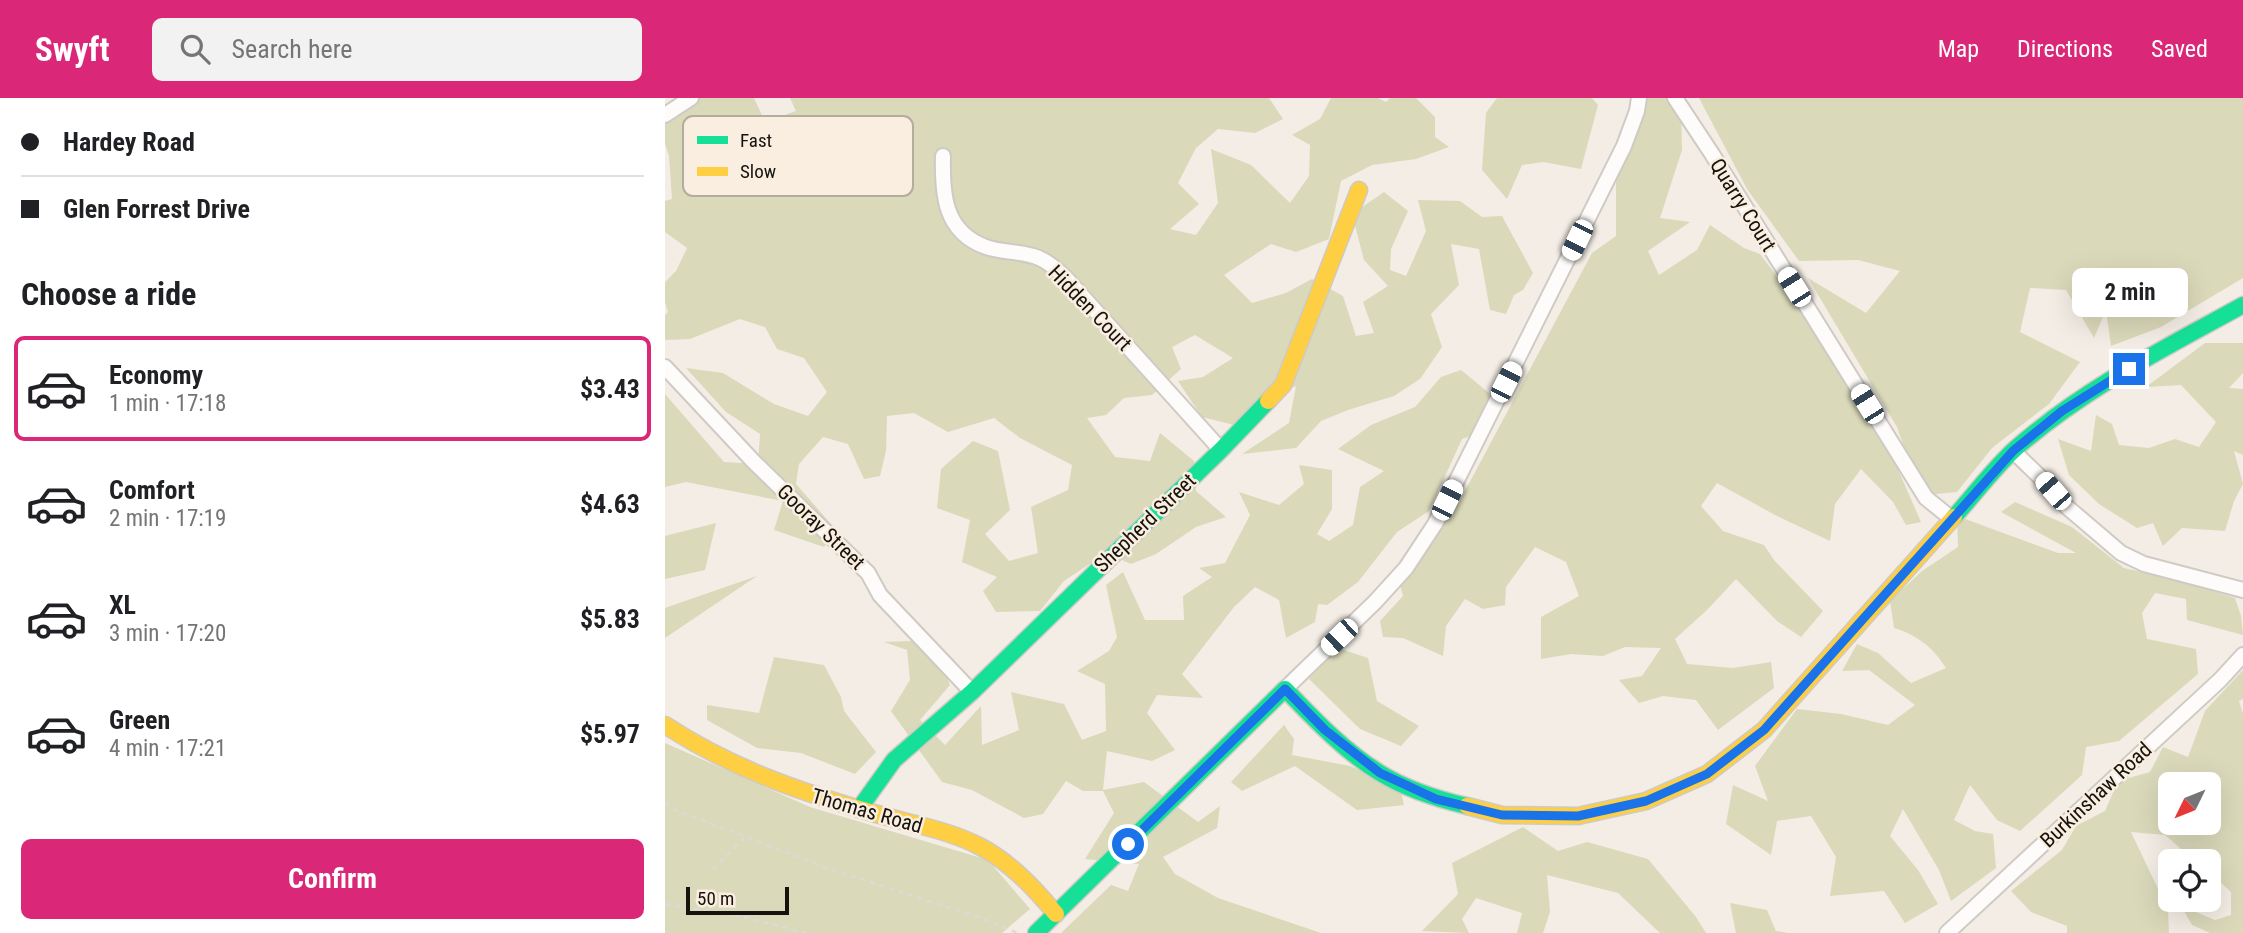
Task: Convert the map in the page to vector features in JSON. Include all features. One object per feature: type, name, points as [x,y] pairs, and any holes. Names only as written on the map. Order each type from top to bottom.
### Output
[{"type":"street","points":[[665,115],[691,98]]},
{"type":"street","points":[[1036,933],[1375,602],[1406,568],[1435,524],[1624,146],[1639,98]]},
{"type":"street","name":"Quarry Court","points":[[1675,98],[1926,498],[1952,519]]},
{"type":"street","name":"Hidden Court","points":[[943,156],[942,192],[952,220],[968,237],[985,246],[1038,257],[1052,265],[1221,450]]},
{"type":"street","name":"Shepherd Street","points":[[859,809],[894,761],[972,692],[1221,450],[1283,385],[1360,190]]},
{"type":"street","points":[[1285,689],[1325,730],[1380,773],[1436,799],[1502,815],[1578,816],[1646,801],[1707,774],[1764,730],[2013,451],[2062,411],[2243,304]]},
{"type":"street","name":"Gooray Street","points":[[665,367],[753,461],[868,573],[880,595],[972,692]]},
{"type":"street","points":[[2013,451],[2067,507],[2121,553],[2144,564],[2243,590]]},
{"type":"street","name":"Burkinshaw Road","points":[[1947,933],[2200,699],[2243,655]]},
{"type":"street","name":"Thomas Road","points":[[665,726],[692,745],[751,774],[796,791],[967,841],[998,858],[1029,882],[1056,914]]},
{"type":"path","points":[[665,803],[745,837],[1018,933]]},
{"type":"path","points":[[713,870],[745,837]]},
{"type":"path","points":[[665,904],[736,915],[806,933]]},
{"type":"green space","points":[[700,98],[754,98],[762,116],[683,116],[683,196],[913,196],[913,116],[782,116],[796,111],[790,98],[1269,98],[1283,119],[1255,133],[1218,129],[1196,148],[1178,183],[1199,204],[1170,229],[1196,235],[1218,203],[1211,149],[1251,165],[1290,203],[1309,176],[1310,145],[1292,135],[1320,119],[1331,98],[1378,98],[1386,102],[1390,98],[1416,98],[1435,117],[1435,137],[1449,147],[1416,159],[1372,165],[1341,181],[1329,239],[1296,252],[1271,244],[1224,275],[1252,303],[1286,293],[1312,279],[1343,296],[1356,336],[1374,333],[1363,302],[1388,286],[1364,260],[1352,214],[1384,192],[1408,211],[1391,249],[1390,270],[1406,276],[1426,231],[1418,200],[1460,201],[1482,217],[1502,216],[1533,273],[1523,290],[1514,295],[1506,314],[1490,310],[1479,249],[1451,244],[1459,285],[1431,314],[1442,347],[1420,379],[1394,396],[1321,421],[1296,448],[1242,454],[1289,423],[1296,386],[1270,398],[1246,428],[1202,417],[1178,381],[1203,377],[1233,358],[1195,335],[1172,347],[1181,369],[1152,395],[1124,398],[1106,415],[1087,418],[1115,457],[1150,461],[1160,433],[1194,461],[1196,491],[1226,517],[1196,527],[1156,554],[1131,564],[1106,553],[1064,581],[1040,611],[996,612],[983,591],[997,577],[962,562],[970,520],[937,508],[941,469],[973,441],[998,451],[1010,510],[985,534],[1009,561],[1038,553],[1031,507],[1068,490],[1072,465],[1020,438],[994,418],[948,432],[914,413],[887,416],[886,451],[880,476],[864,479],[848,444],[823,437],[799,464],[796,484],[838,532],[824,547],[774,530],[783,501],[686,482],[665,487],[665,394],[724,462],[758,464],[760,434],[726,412],[686,368],[723,373],[774,404],[808,416],[827,392],[804,358],[777,349],[765,327],[740,319],[690,339],[665,340],[665,315],[668,312],[665,282],[676,271],[687,248],[665,232],[665,201],[672,199],[665,123],[673,102]]},
{"type":"green space","points":[[1497,98],[1592,98],[1598,105],[1581,169],[1543,162],[1522,165],[1507,199],[1482,170],[1486,113]]},
{"type":"green space","points":[[1648,98],[1670,98],[1681,109],[1682,150],[1660,218],[1690,222],[1648,251],[1659,275],[1697,250],[1710,225],[1744,248],[1760,254],[1822,336],[1889,449],[1921,522],[1906,525],[1893,502],[1861,469],[1835,504],[1830,541],[1717,483],[1701,506],[1723,531],[1764,545],[1774,560],[1823,611],[1801,637],[1777,621],[1736,579],[1675,639],[1687,664],[1733,668],[1771,662],[1774,688],[1718,730],[1696,700],[1663,696],[1639,703],[1619,680],[1642,676],[1661,648],[1625,647],[1603,656],[1571,654],[1541,659],[1541,617],[1579,596],[1566,562],[1535,547],[1506,587],[1505,605],[1483,609],[1465,599],[1446,626],[1443,656],[1403,638],[1383,637],[1380,621],[1403,596],[1397,573],[1458,504],[1592,253],[1616,236],[1616,180],[1641,124]]},
{"type":"green space","points":[[1699,98],[2243,98],[2243,278],[2161,327],[2111,346],[2106,310],[2094,338],[2066,290],[2030,288],[2020,332],[2080,362],[2049,404],[1992,448],[1957,492],[1926,495],[1918,487],[1897,427],[1808,278],[1866,313],[1900,271],[1858,260],[1799,261],[1747,189]]},
{"type":"green space","points":[[2205,343],[2243,343],[2243,373],[2229,388],[2243,389],[2243,455],[2234,451],[2243,484],[2234,501],[2225,531],[2182,528],[2163,546],[2153,523],[2137,528],[2099,504],[2069,475],[2058,439],[2091,451],[2096,415],[2112,424],[2119,445],[2149,448],[2175,439],[2199,447],[2216,422],[2181,385],[2146,387]]},
{"type":"green space","points":[[1461,370],[1489,393],[1490,429],[1462,439],[1429,511],[1397,532],[1358,582],[1327,605],[1318,604],[1315,622],[1286,638],[1279,600],[1255,587],[1234,607],[1182,674],[1203,698],[1157,695],[1147,713],[1175,750],[1152,761],[1107,751],[1103,790],[1144,782],[1198,822],[1220,806],[1217,828],[1163,857],[1175,874],[1218,898],[1321,933],[1061,933],[1111,885],[1128,891],[1139,864],[1085,859],[1114,813],[1103,791],[1083,791],[1066,781],[1043,814],[1024,818],[972,790],[942,782],[891,711],[910,680],[907,650],[884,642],[932,640],[950,685],[920,720],[945,745],[981,706],[982,745],[1019,730],[1011,692],[1064,704],[1082,740],[1106,731],[1105,684],[1077,671],[1109,651],[1117,637],[1106,585],[1123,572],[1145,620],[1184,620],[1183,596],[1212,577],[1199,568],[1225,563],[1250,515],[1239,492],[1279,505],[1304,484],[1299,465],[1332,470],[1332,509],[1317,534],[1329,541],[1353,525],[1360,487],[1384,471],[1338,449],[1371,425],[1415,407],[1441,377]]},
{"type":"green space","points":[[2015,502],[2072,527],[2124,568],[2235,598],[2243,635],[2187,620],[2186,599],[2155,593],[2142,613],[2147,639],[2196,649],[2198,674],[2119,741],[2086,747],[2082,775],[2020,831],[1997,820],[1970,785],[1954,820],[1975,831],[1993,834],[1996,868],[1951,901],[1939,870],[1903,809],[1890,836],[1918,870],[1938,904],[1905,923],[1884,891],[1830,896],[1836,857],[1811,816],[1777,821],[1771,855],[1726,824],[1733,785],[1768,801],[1755,766],[1797,709],[1841,714],[1888,725],[1915,705],[1869,670],[1842,671],[1857,644],[1878,653],[1911,683],[1946,668],[1924,643],[1894,628],[1890,601],[1922,571],[1958,547],[1957,516],[2058,553],[2076,553],[2001,512]]},
{"type":"green space","points":[[716,523],[705,570],[665,579],[665,536]]},
{"type":"green space","points":[[757,576],[665,638],[665,608]]},
{"type":"green space","points":[[1338,648],[1368,658],[1377,701],[1419,726],[1401,746],[1360,729],[1309,679]]},
{"type":"green space","points":[[774,657],[824,665],[841,697],[844,711],[876,752],[855,774],[801,753],[757,748],[707,720],[707,705],[759,713]]},
{"type":"green space","points":[[2243,670],[2243,699],[2239,701],[2243,714],[2243,933],[2210,933],[2192,925],[2184,912],[2196,912],[2215,920],[2231,915],[2231,892],[2221,883],[2221,849],[2181,849],[2165,835],[2221,835],[2221,772],[2158,772],[2158,834],[2131,832],[2158,889],[2158,912],[2168,912],[2169,933],[2067,933],[2067,926],[2031,912],[2011,891],[2062,850],[2076,826],[2105,811],[2118,781],[2150,772],[2163,747],[2188,757],[2205,711]]},
{"type":"green space","points":[[1284,725],[1294,739],[1292,755],[1350,766],[1400,787],[1404,805],[1357,810],[1295,766],[1242,791],[1231,782]]},
{"type":"green space","points":[[665,743],[810,807],[988,860],[1030,909],[1002,933],[665,933]]},
{"type":"green space","points":[[1523,827],[1558,851],[1587,842],[1648,859],[1706,933],[1660,933],[1618,893],[1547,875],[1550,912],[1543,933],[1517,933],[1522,913],[1476,898],[1462,919],[1469,933],[1422,931],[1458,894],[1452,863]]},
{"type":"green space","points":[[1730,903],[1767,910],[1776,931],[1788,933],[1736,933]]},
{"type":"traffic: fast","points":[[1954,517],[2015,449],[2068,407],[2125,371],[2243,305]]},
{"type":"traffic: fast","points":[[859,809],[894,760],[972,692],[1268,401]]},
{"type":"traffic: fast","points":[[1036,933],[1285,689],[1342,745],[1380,773],[1422,793],[1467,806]]},
{"type":"traffic: slow","points":[[1268,401],[1283,385],[1359,190]]},
{"type":"traffic: slow","points":[[1467,806],[1502,815],[1578,816],[1646,801],[1707,774],[1764,730],[1954,517]]},
{"type":"traffic: slow","points":[[665,725],[714,753],[764,776],[843,804],[940,831],[981,847],[1021,877],[1056,914]]},
{"type":"route","points":[[1128,844],[1285,689],[1325,730],[1380,773],[1436,799],[1502,815],[1578,816],[1646,801],[1707,774],[1764,730],[2013,451],[2040,426],[2129,369]]}]
